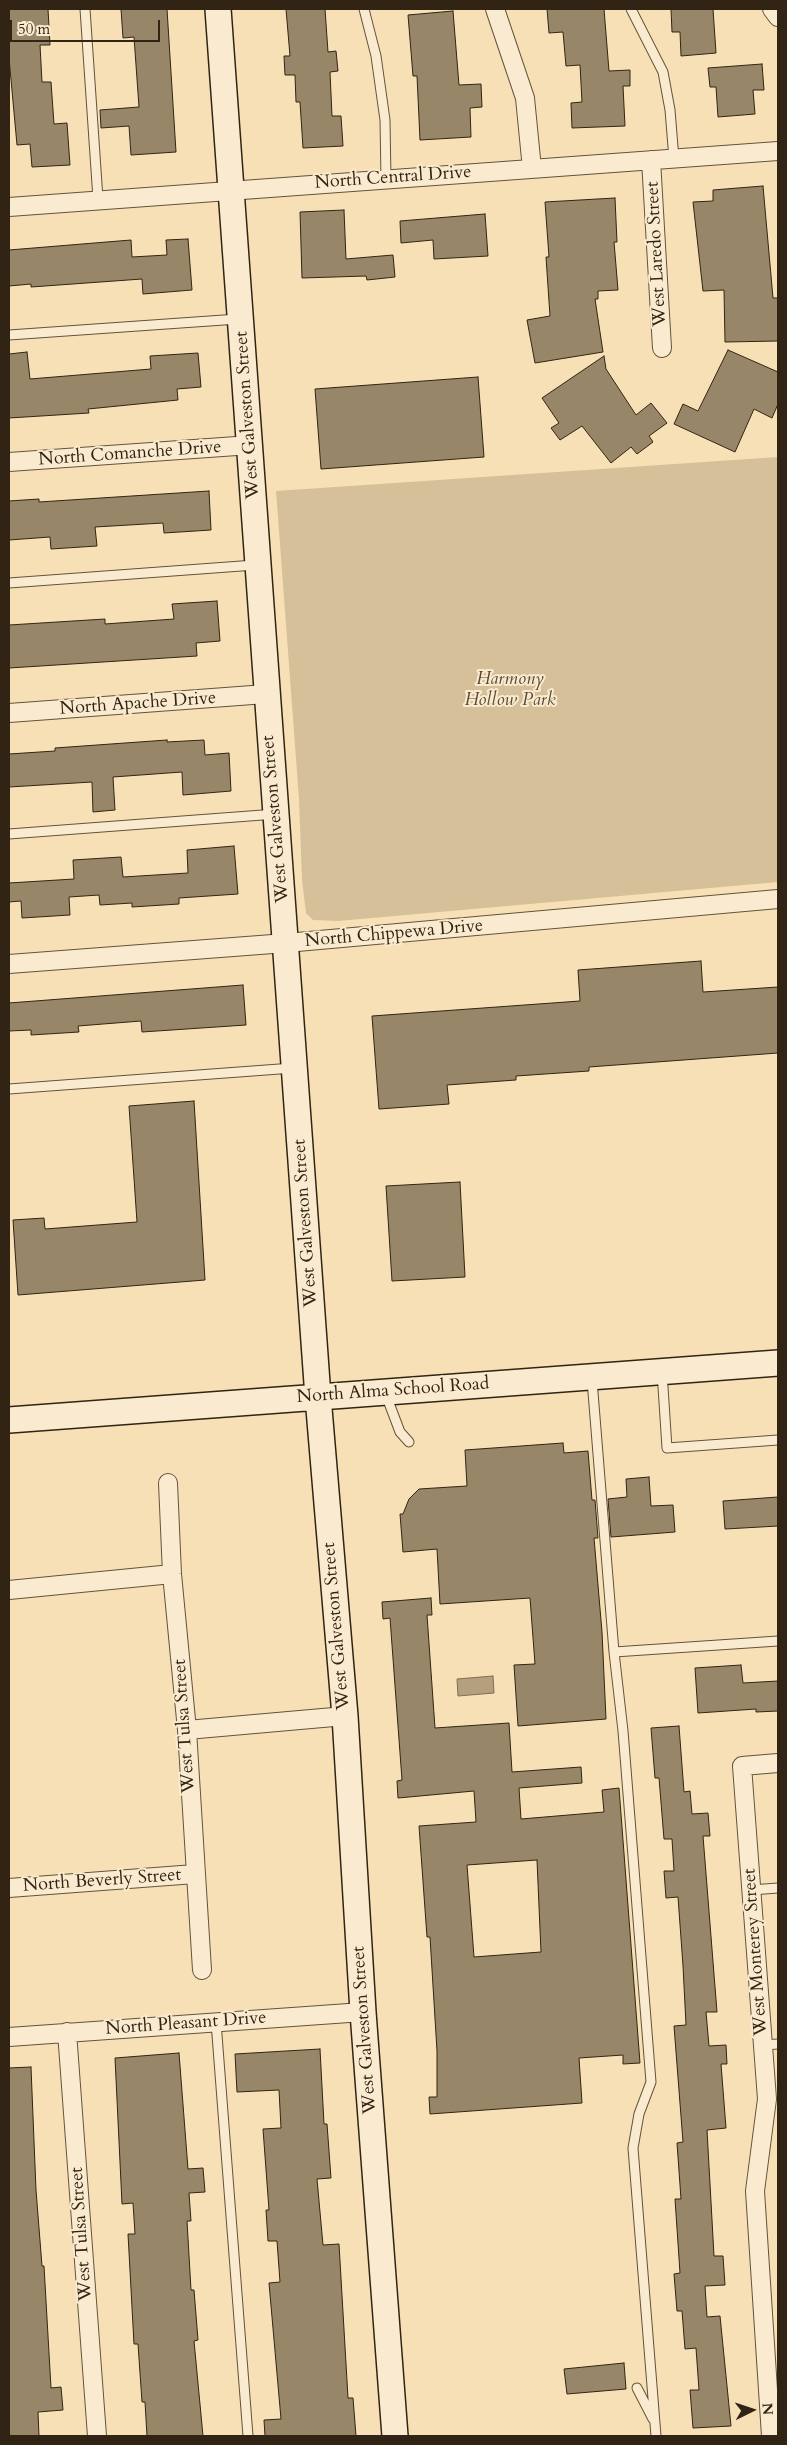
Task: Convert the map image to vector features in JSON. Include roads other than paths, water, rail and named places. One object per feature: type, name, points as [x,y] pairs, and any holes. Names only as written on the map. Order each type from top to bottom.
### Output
[{"type":"street","name":"West Galveston Street","points":[[218,9],[251,445],[266,694],[296,1068],[318,1397],[345,1716],[363,2012],[394,2436]]},
{"type":"street","points":[[495,9],[525,98],[532,168]]},
{"type":"street","points":[[772,9],[778,17]]},
{"type":"street","name":"North Central Drive","points":[[9,207],[778,151]]},
{"type":"street","name":"West Laredo Street","points":[[651,160],[662,348]]},
{"type":"street","name":"North Comanche Drive","points":[[9,462],[251,445]]},
{"type":"street","name":"North Apache Drive","points":[[9,713],[266,694]]},
{"type":"street","name":"North Chippewa Drive","points":[[9,964],[286,944],[778,899]]},
{"type":"street","name":"North Alma School Road","points":[[9,1420],[778,1363]]},
{"type":"street","name":"West Tulsa Street","points":[[168,1483],[172,1574],[187,1730],[202,1970]]},
{"type":"street","points":[[9,1590],[172,1574]]},
{"type":"street","points":[[187,1730],[345,1716]]},
{"type":"street","name":"West Monterey Street","points":[[771,2436],[755,2191],[767,2099],[771,2044],[752,1890],[742,1766],[778,1763]]},
{"type":"street","name":"North Beverly Street","points":[[9,1888],[195,1874]]},
{"type":"street","name":"North Pleasant Drive","points":[[9,2037],[363,2012]]},
{"type":"street","name":"West Tulsa Street","points":[[67,2032],[97,2436]]},
{"type":"lane","points":[[85,9],[98,200]]},
{"type":"lane","points":[[364,9],[376,56],[385,120],[386,179]]},
{"type":"lane","points":[[631,9],[663,72],[670,110],[674,159]]},
{"type":"lane","points":[[9,335],[241,318]]},
{"type":"lane","points":[[9,583],[258,565]]},
{"type":"lane","points":[[9,834],[276,814]]},
{"type":"lane","points":[[9,1089],[296,1068]]},
{"type":"lane","points":[[662,1372],[667,1448],[778,1440]]},
{"type":"lane","points":[[592,1377],[651,2082],[639,2114],[633,2148],[656,2436]]},
{"type":"lane","points":[[385,1392],[400,1432],[409,1442]]},
{"type":"lane","points":[[614,1652],[778,1641]]},
{"type":"lane","points":[[752,1890],[778,1888]]},
{"type":"lane","points":[[216,2022],[248,2436]]},
{"type":"lane","points":[[637,2388],[655,2423]]},
{"type":"park label","name":"Harmony Hollow Park","points":[[510,690]]}]
